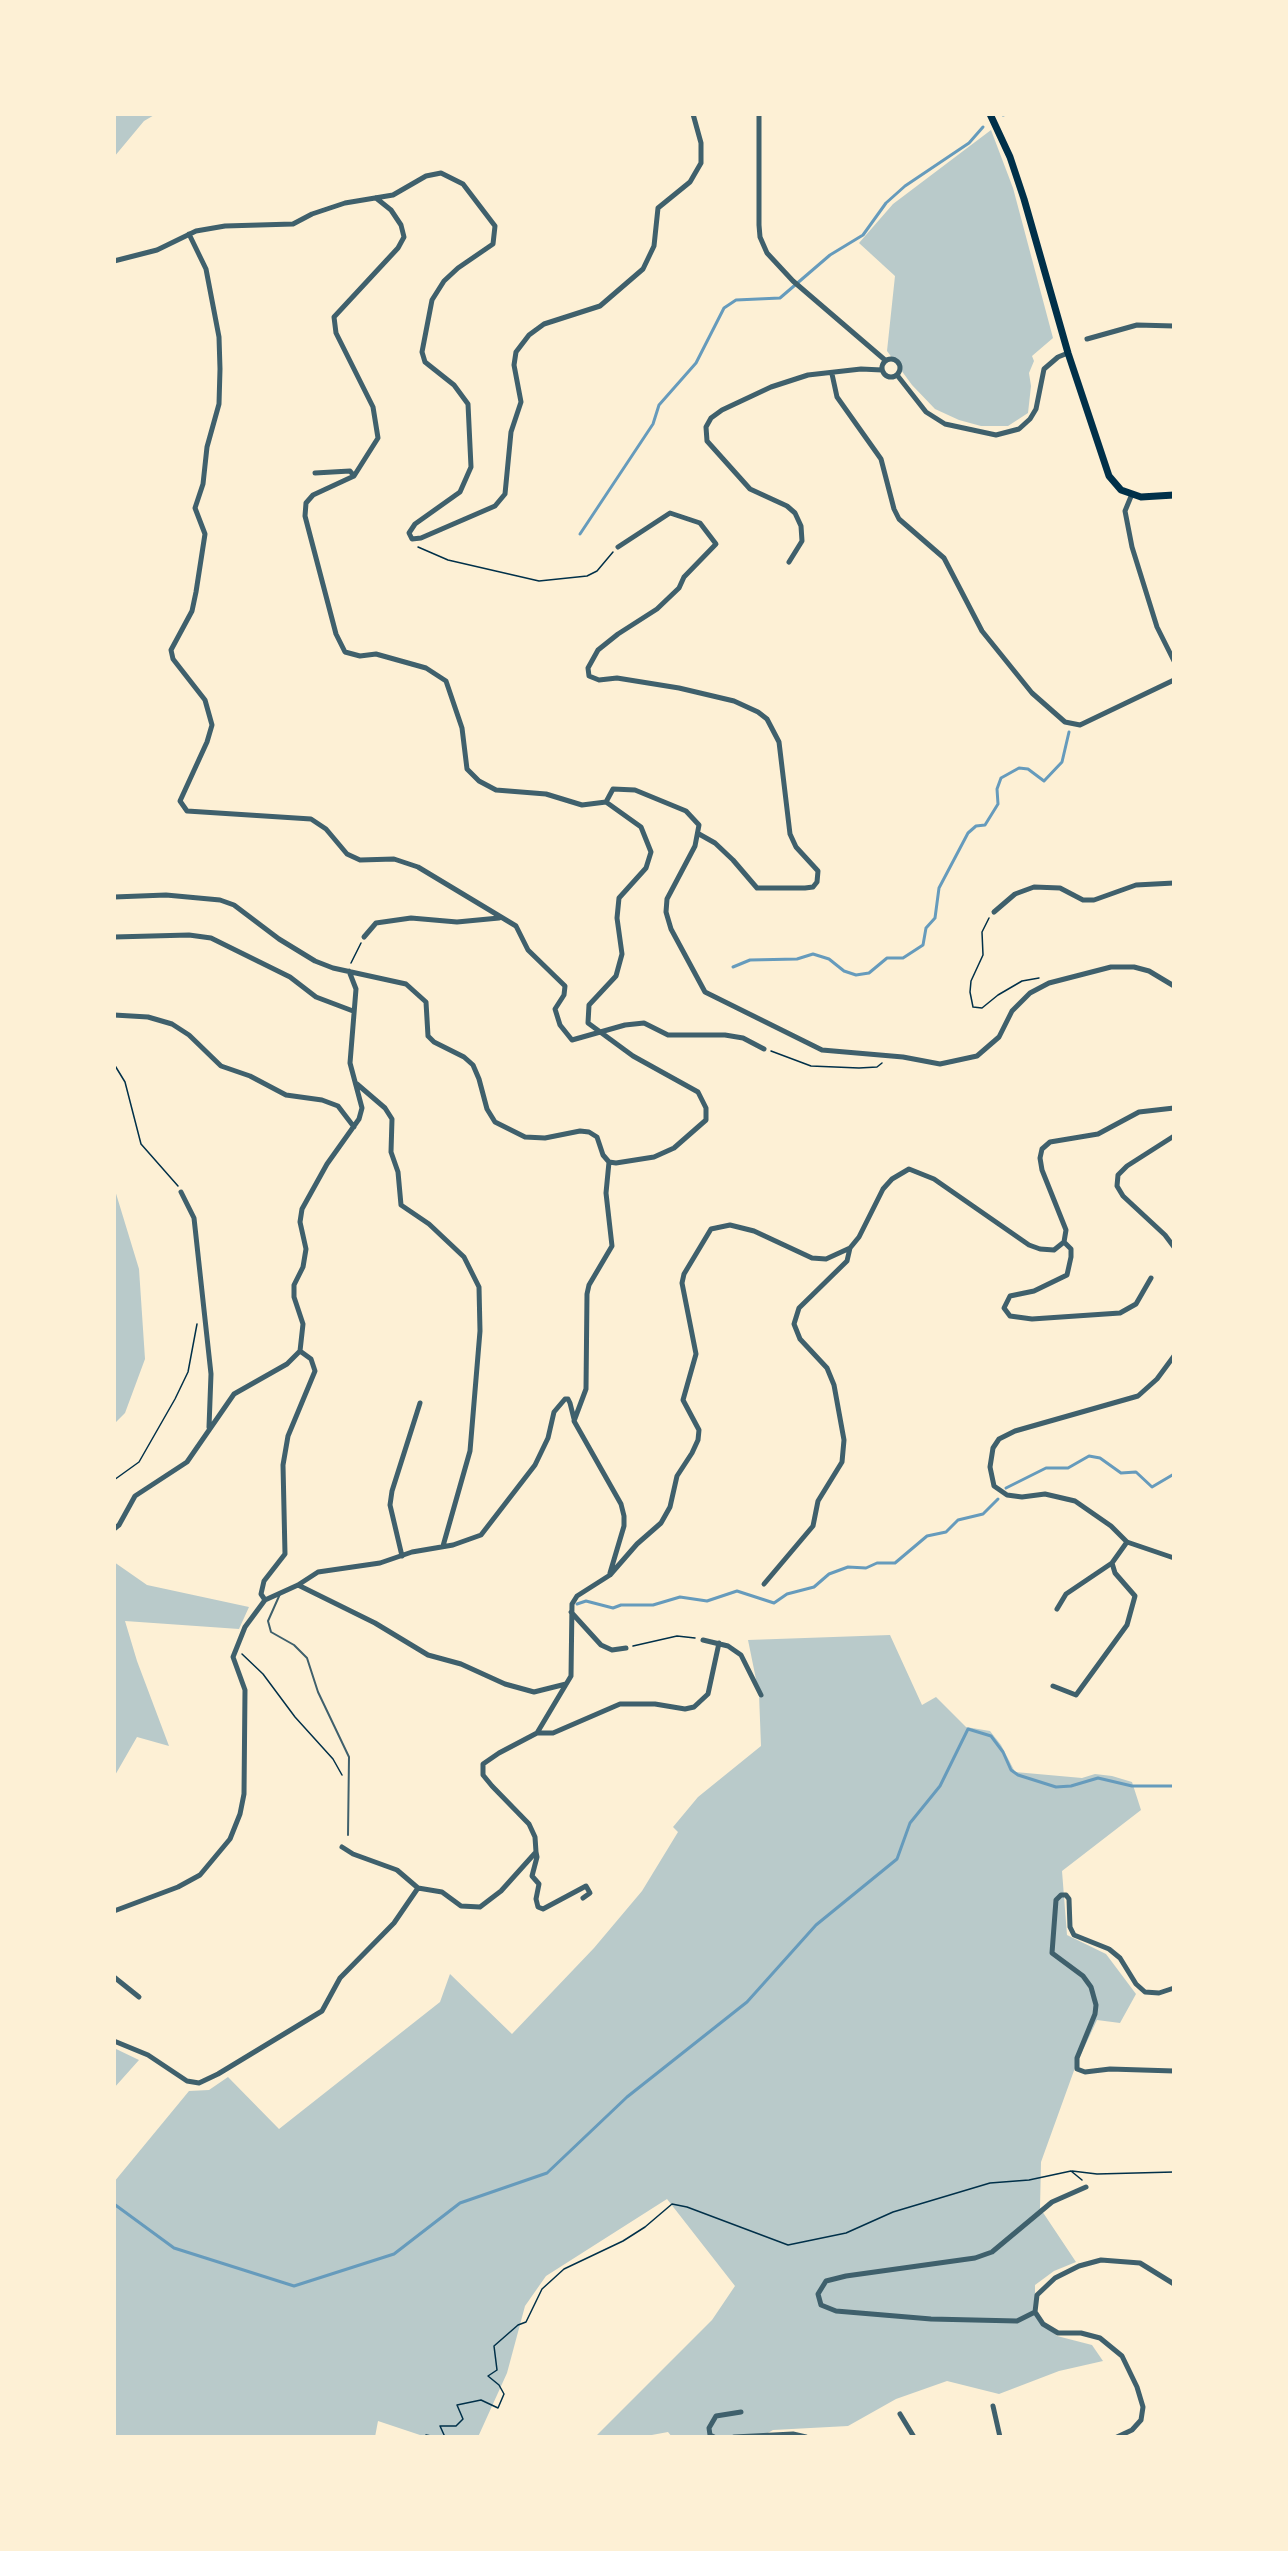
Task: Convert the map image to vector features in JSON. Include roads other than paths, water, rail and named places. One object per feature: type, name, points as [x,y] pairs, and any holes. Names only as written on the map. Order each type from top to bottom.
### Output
[{"type":"main road","points":[[990,114],[1010,157],[1024,199],[1068,353],[1103,463],[1116,485],[1132,494],[1152,498],[1174,495]]},
{"type":"street","points":[[114,261],[157,250],[189,234],[225,226],[293,224],[312,214],[345,203],[393,195],[426,176],[441,173],[463,184],[495,226],[493,244],[458,268],[444,281],[432,300],[422,352],[425,362],[454,385],[468,404],[471,467],[460,492],[415,524],[409,533],[412,539],[455,525],[495,506],[505,494],[511,432],[522,402],[514,365],[516,352],[529,335],[544,324],[600,306],[643,269],[654,246],[658,208],[670,195],[690,182],[701,163],[701,143],[693,114]]},
{"type":"street","points":[[759,114],[760,237],[767,253],[793,281],[885,360],[897,360],[900,369],[897,375],[890,377],[882,370],[861,369],[808,375],[771,387],[722,410],[711,418],[706,426],[707,441],[750,489],[787,506],[795,513],[801,526],[801,541],[789,562]]},
{"type":"street","points":[[114,897],[166,895],[220,900],[234,905],[279,939],[315,961],[406,984],[426,1002],[428,1036],[473,1065],[487,1109],[495,1122],[525,1137],[545,1138],[580,1131],[590,1132],[597,1137],[603,1155],[609,1162],[616,1163],[654,1157],[674,1148],[706,1120],[706,1108],[698,1092],[633,1056],[588,1023],[589,1005],[616,976],[622,954],[617,918],[619,898],[646,868],[651,852],[641,827],[606,802],[582,806],[546,794],[496,790],[467,769],[462,728],[446,681],[426,668],[376,654],[360,656],[345,652],[336,634],[304,516],[306,503],[313,495],[354,476],[378,438],[373,407],[336,333],[334,317],[398,248],[404,237],[401,225],[391,210],[376,198]]},
{"type":"street","points":[[189,234],[206,269],[219,337],[220,369],[219,404],[207,447],[202,484],[195,508],[205,534],[196,592],[192,611],[171,650],[173,659],[205,700],[212,725],[207,742],[180,801],[187,811],[311,819],[326,829],[347,854],[360,860],[394,859],[418,867],[516,926],[528,950],[565,986],[564,995],[555,1009],[560,1025],[572,1040],[644,1023],[668,1035],[725,1035],[743,1038],[764,1049]]},
{"type":"street","points":[[1087,339],[1137,325],[1174,326]]},
{"type":"street","points":[[897,375],[926,412],[945,424],[996,435],[1019,429],[1030,419],[1036,409],[1044,369],[1058,357],[1068,353]]},
{"type":"street","points":[[882,370],[885,360]]},
{"type":"street","points":[[832,374],[837,397],[881,459],[894,510],[899,519],[944,558],[982,631],[1032,693],[1065,722],[1080,725],[1174,680]]},
{"type":"street","points":[[315,473],[350,471],[354,476]]},
{"type":"street","points":[[1132,494],[1125,512],[1132,547],[1156,627],[1174,661]]},
{"type":"street","points":[[618,547],[670,513],[700,523],[716,544],[684,576],[679,588],[657,609],[598,650],[588,668],[590,676],[599,680],[617,678],[679,688],[734,701],[758,712],[772,727],[779,742],[790,834],[796,847],[815,865],[819,876],[813,886],[805,888],[757,888],[734,860],[715,843],[699,834]]},
{"type":"street","points":[[606,802],[613,789],[635,790],[686,811],[695,819],[699,834],[668,899],[666,912],[671,928],[705,992],[822,1050],[889,1056],[940,1064],[977,1056],[999,1037],[1012,1011],[1030,993],[1049,983],[1111,967],[1134,967],[1149,971],[1174,986]]},
{"type":"street","points":[[994,912],[1014,894],[1034,887],[1060,888],[1083,900],[1094,900],[1136,885],[1174,883]]},
{"type":"street","points":[[364,937],[376,923],[411,918],[457,922],[501,918]]},
{"type":"street","points":[[114,936],[189,935],[211,938],[282,972],[316,997],[353,1011]]},
{"type":"street","points":[[114,1529],[135,1496],[187,1462],[234,1394],[287,1364],[300,1351],[303,1324],[294,1297],[294,1285],[303,1267],[306,1248],[300,1222],[302,1209],[327,1164],[354,1127],[362,1108],[350,1063],[356,989],[349,971]]},
{"type":"street","points":[[114,1015],[148,1017],[172,1024],[189,1035],[221,1066],[250,1076],[286,1095],[322,1100],[338,1106],[354,1127]]},
{"type":"street","points":[[355,1083],[389,1113],[392,1119],[390,1152],[398,1172],[401,1205],[429,1224],[464,1257],[479,1287],[480,1331],[470,1451],[443,1546]]},
{"type":"street","points":[[537,1733],[566,1684],[572,1664],[572,1604],[577,1596],[610,1575],[667,1515],[673,1498],[676,1476],[698,1440],[696,1423],[683,1400],[696,1354],[682,1283],[684,1274],[711,1229],[730,1225],[754,1231],[812,1258],[826,1259],[849,1248],[859,1237],[884,1189],[892,1179],[909,1169],[934,1179],[1029,1245],[1040,1250],[1054,1250],[1064,1242],[1066,1230],[1042,1170],[1040,1158],[1042,1149],[1050,1142],[1098,1134],[1139,1112],[1174,1108]]},
{"type":"street","points":[[1174,1136],[1127,1166],[1118,1175],[1117,1186],[1123,1196],[1165,1235],[1174,1247]]},
{"type":"street","points":[[574,1421],[586,1389],[587,1294],[589,1285],[612,1246],[606,1193],[609,1162]]},
{"type":"street","points":[[182,1192],[194,1218],[211,1374],[210,1429]]},
{"type":"street","points":[[1064,1242],[1071,1249],[1071,1269],[1067,1275],[1034,1291],[1010,1296],[1004,1308],[1010,1316],[1032,1319],[1120,1313],[1136,1304],[1152,1278]]},
{"type":"street","points":[[764,1584],[813,1526],[818,1502],[842,1462],[844,1440],[834,1384],[827,1368],[800,1339],[794,1324],[799,1308],[847,1261],[849,1248]]},
{"type":"street","points":[[265,1599],[261,1594],[264,1581],[285,1554],[283,1465],[288,1436],[315,1371],[311,1359],[300,1351]]},
{"type":"street","points":[[1174,1356],[1157,1380],[1138,1396],[1015,1431],[999,1439],[993,1448],[991,1478],[994,1486],[1007,1494],[1022,1497],[1045,1494],[1075,1501],[1112,1526],[1128,1542],[1174,1558]]},
{"type":"street","points":[[114,1911],[178,1887],[200,1875],[230,1839],[244,1794],[245,1772],[243,1731],[245,1690],[233,1657],[249,1619],[265,1599],[298,1585],[318,1572],[380,1563],[468,1541],[488,1528],[535,1465],[548,1438],[554,1412],[565,1399],[568,1399],[574,1421],[621,1504],[624,1526],[610,1575]]},
{"type":"street","points":[[402,1556],[390,1505],[420,1403]]},
{"type":"street","points":[[1057,1609],[1066,1594],[1113,1563],[1128,1542]]},
{"type":"street","points":[[1053,1686],[1076,1695],[1127,1625],[1135,1596],[1115,1573],[1113,1563]]},
{"type":"street","points":[[298,1585],[375,1623],[428,1655],[461,1664],[505,1684],[534,1692],[566,1684]]},
{"type":"street","points":[[571,1612],[601,1645],[612,1650],[626,1648]]},
{"type":"street","points":[[703,1640],[728,1646],[741,1655],[761,1695]]},
{"type":"street","points":[[584,1898],[590,1893],[586,1886],[543,1909],[536,1905],[539,1884],[532,1876],[537,1857],[535,1838],[529,1824],[492,1786],[481,1770],[487,1760],[537,1733],[553,1732],[620,1704],[655,1704],[685,1709],[694,1707],[708,1694],[719,1644]]},
{"type":"street","points":[[342,1847],[352,1854],[397,1870],[418,1888],[442,1892],[461,1906],[480,1907],[501,1891],[536,1851]]},
{"type":"street","points":[[114,2041],[148,2055],[187,2081],[199,2083],[218,2074],[322,2011],[340,1978],[353,1962],[394,1923],[418,1888]]},
{"type":"street","points":[[1174,1988],[1159,1992],[1145,1992],[1136,1984],[1120,1958],[1108,1949],[1074,1935],[1070,1927],[1069,1899],[1066,1895],[1061,1895],[1056,1900],[1052,1953],[1083,1976],[1091,1987],[1096,2005],[1095,2014],[1077,2058],[1077,2068],[1085,2072],[1110,2069],[1174,2071]]},
{"type":"street","points":[[114,1977],[139,1997]]},
{"type":"street","points":[[1035,2312],[1017,2321],[931,2319],[836,2311],[821,2305],[818,2294],[826,2282],[846,2276],[975,2258],[992,2252],[1017,2234],[1052,2202],[1086,2187]]},
{"type":"street","points":[[1118,2437],[1132,2430],[1141,2420],[1143,2407],[1137,2387],[1122,2356],[1100,2338],[1081,2333],[1058,2332],[1043,2324],[1035,2312],[1037,2295],[1043,2287],[1079,2266],[1101,2260],[1140,2263],[1174,2284]]},
{"type":"street","points":[[993,2406],[1000,2437]]},
{"type":"street","points":[[714,2437],[710,2435],[709,2428],[716,2416],[741,2412]]},
{"type":"street","points":[[900,2415],[914,2437]]},
{"type":"street","points":[[734,2437],[793,2434],[806,2437]]},
{"type":"lane","points":[[281,1592],[268,1621],[272,1632],[294,1645],[307,1658],[323,1703],[349,1757],[351,1804],[348,1835]]},
{"type":"waterway","points":[[580,534],[653,424],[659,405],[696,363],[724,308],[736,300],[780,298],[830,255],[863,235],[886,203],[905,186],[969,143],[983,127]]},
{"type":"waterway","points":[[733,967],[750,960],[797,959],[813,954],[829,959],[844,971],[856,975],[869,973],[887,958],[903,958],[923,945],[926,928],[935,918],[939,888],[968,833],[976,826],[985,825],[998,804],[997,789],[1001,778],[1019,768],[1028,769],[1044,781],[1062,762],[1069,732]]},
{"type":"waterway","points":[[1006,1488],[1046,1468],[1068,1468],[1089,1456],[1100,1458],[1121,1473],[1136,1472],[1152,1487],[1174,1474]]},
{"type":"waterway","points":[[577,1604],[586,1601],[613,1608],[621,1605],[653,1605],[680,1597],[707,1601],[737,1591],[774,1603],[787,1594],[814,1587],[829,1574],[848,1567],[866,1568],[877,1563],[895,1563],[927,1536],[946,1532],[958,1520],[983,1514],[998,1499]]},
{"type":"waterway","points":[[114,2204],[174,2248],[294,2286],[394,2254],[460,2203],[547,2173],[627,2097],[747,2002],[816,1925],[897,1859],[910,1823],[940,1786],[968,1729],[991,1736],[1003,1752],[1011,1770],[1018,1775],[1056,1787],[1071,1786],[1098,1778],[1132,1786],[1174,1786]]}]
